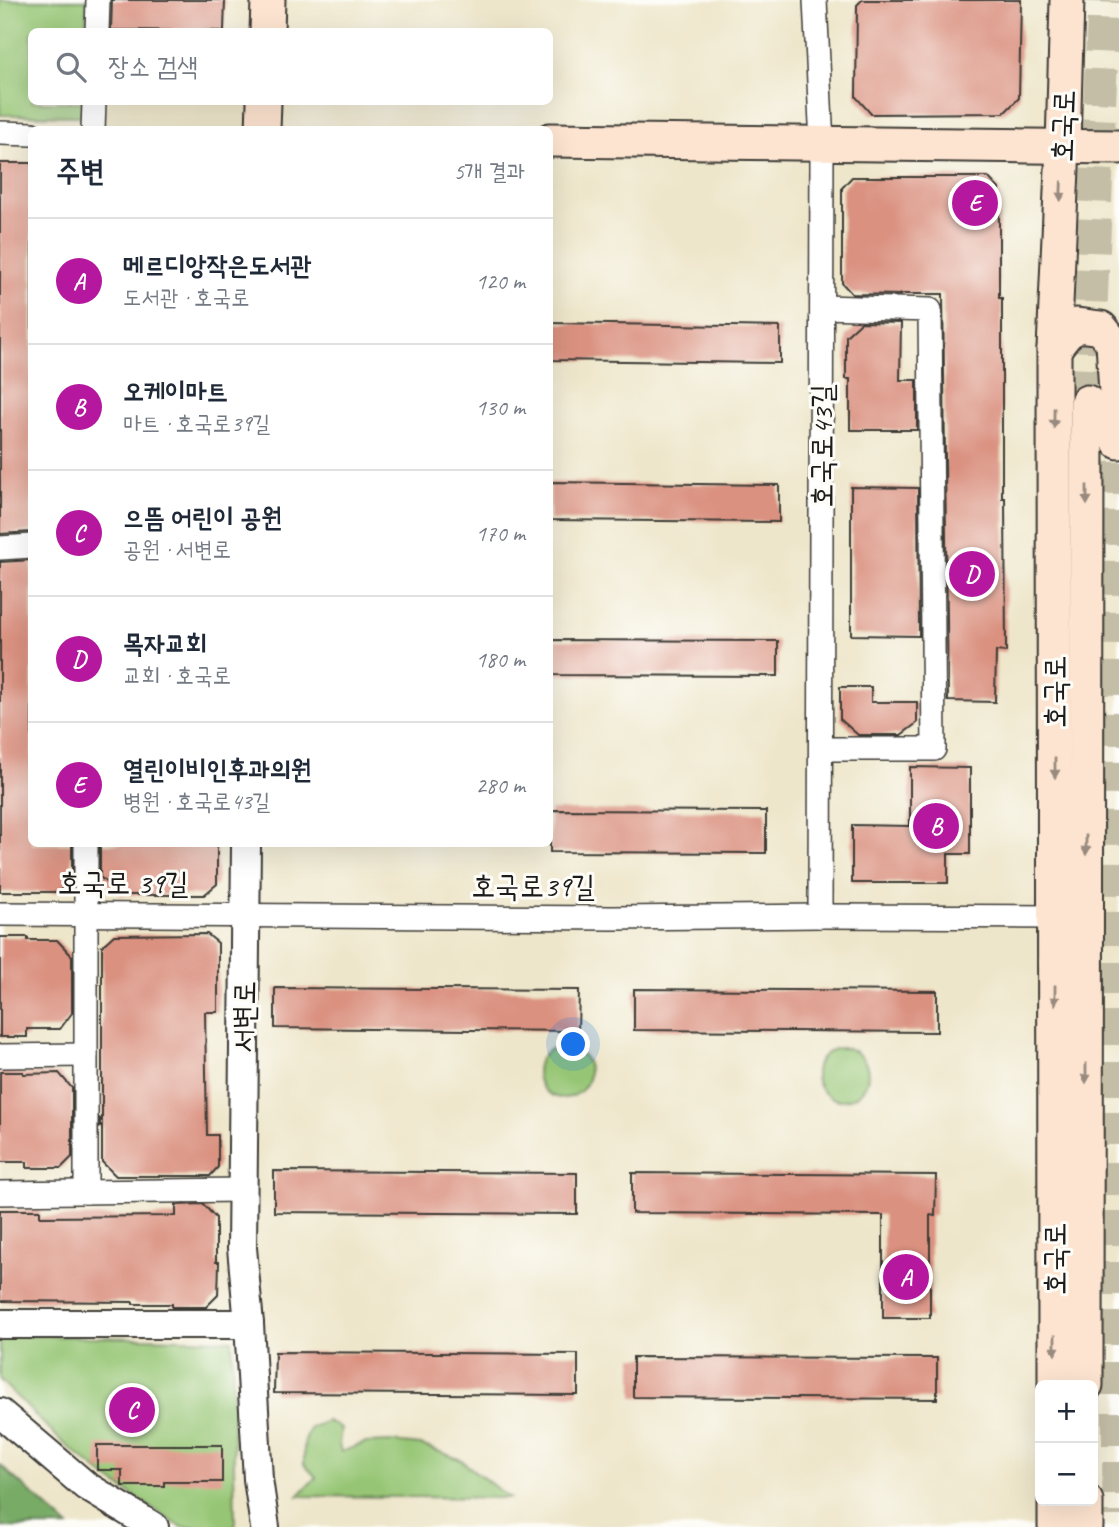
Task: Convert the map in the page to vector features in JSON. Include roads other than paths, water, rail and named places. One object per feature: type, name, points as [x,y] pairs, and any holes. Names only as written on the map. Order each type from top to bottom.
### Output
[{"type":"main road","points":[[267,28],[268,0]]},
{"type":"main road","name":"호국로","points":[[1055,1380],[1054,349],[1067,0]]},
{"type":"main road","points":[[262,126],[264,105]]},
{"type":"main road","points":[[553,140],[1119,147]]},
{"type":"main road","points":[[1054,349],[1066,334],[1077,326],[1101,328],[1114,344],[1119,442]]},
{"type":"main road","name":"호국로","points":[[1086,1380],[1087,402]]},
{"type":"main road","points":[[1055,1506],[1055,1527]]},
{"type":"main road","points":[[1086,1506],[1086,1527]]},
{"type":"street","points":[[97,28],[98,0]]},
{"type":"street","name":"호국로43길","points":[[814,0],[822,144],[821,749]]},
{"type":"street","points":[[93,126],[94,105]]},
{"type":"street","points":[[0,133],[28,134]]},
{"type":"street","points":[[820,916],[821,749],[934,749],[930,310],[822,307]]},
{"type":"street","points":[[0,548],[28,546]]},
{"type":"street","points":[[86,847],[86,1192]]},
{"type":"street","name":"서변로","points":[[246,847],[242,1248],[258,1479],[265,1527]]},
{"type":"street","name":"호국로 39길","points":[[0,914],[246,915]]},
{"type":"street","name":"호국로39길","points":[[246,915],[1056,917]]},
{"type":"street","points":[[0,1056],[86,1055]]},
{"type":"street","points":[[0,1193],[242,1190]]},
{"type":"street","points":[[0,1324],[249,1324]]},
{"type":"street","points":[[0,1413],[86,1486],[153,1527]]},
{"type":"tunnel","points":[[1087,402],[1104,0]]},
{"type":"tunnel","points":[[1119,412],[1115,942],[1119,1516]]},
{"type":"place","name":"열린이비인후과의원","points":[[975,203]]},
{"type":"place","name":"목자교회","points":[[972,574]]},
{"type":"place","name":"오케이마트","points":[[936,826]]},
{"type":"place","name":"메르디앙작은도서관","points":[[906,1277]]},
{"type":"place","name":"으뜸 어린이 공원","points":[[132,1410]]}]
